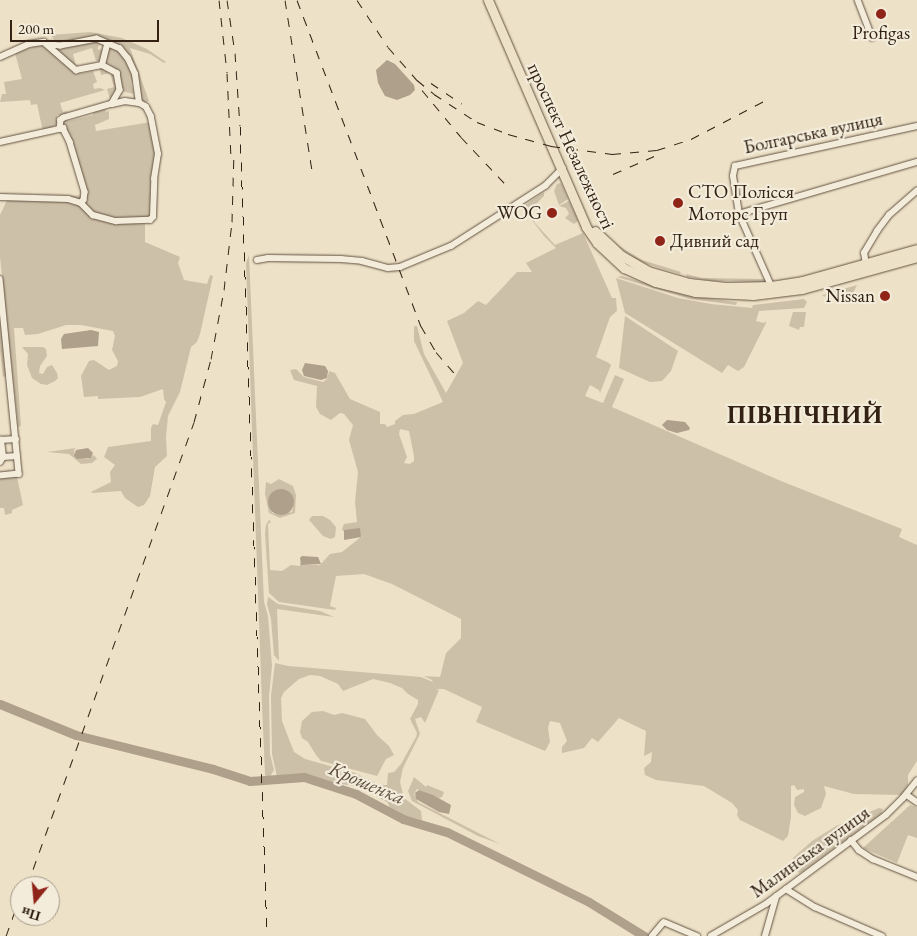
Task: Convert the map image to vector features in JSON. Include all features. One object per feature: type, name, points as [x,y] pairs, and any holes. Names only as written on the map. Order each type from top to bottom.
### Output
[{"type":"main road","name":"проспект Незалежності","points":[[488,0],[563,168],[596,233],[630,262],[658,275],[701,285],[741,288],[771,286],[818,278],[917,249]]},
{"type":"main road","name":"проспект Незалежності","points":[[493,0],[586,227],[608,255],[624,268],[638,275],[682,289],[732,295],[783,292],[842,279],[917,256]]},
{"type":"street","points":[[858,0],[872,37]]},
{"type":"street","points":[[0,57],[37,42],[61,46],[92,38],[100,39],[107,45],[120,49],[128,59],[134,74],[139,103]]},
{"type":"street","points":[[50,45],[76,70],[102,65],[117,73],[121,87],[112,104]]},
{"type":"street","points":[[102,65],[107,45]]},
{"type":"street","points":[[0,197],[60,198],[81,203],[96,217],[123,222],[150,220],[153,217],[154,179],[158,154],[151,117],[146,107],[139,103],[125,101],[61,120],[61,129],[70,142],[85,192],[86,197],[81,203]]},
{"type":"street","name":"Болгарська вулиця","points":[[739,214],[733,176],[733,170],[736,165],[844,144],[917,126]]},
{"type":"street","points":[[0,142],[61,129]]},
{"type":"street","points":[[771,286],[739,214],[917,162]]},
{"type":"street","points":[[257,260],[268,258],[341,259],[362,261],[388,268],[400,267],[450,246],[545,186],[563,168]]},
{"type":"street","points":[[866,264],[864,253],[877,231],[889,214],[917,191]]},
{"type":"street","points":[[0,279],[20,474],[0,476]]},
{"type":"street","points":[[16,439],[1,440],[1,460],[17,456]]},
{"type":"street","name":"Малинська вулиця","points":[[712,936],[741,920],[777,896],[886,815],[917,781]]},
{"type":"street","points":[[906,795],[917,802]]},
{"type":"street","points":[[851,840],[859,850],[873,859],[917,877]]},
{"type":"street","points":[[786,889],[815,907],[882,936]]},
{"type":"street","points":[[765,936],[777,896]]},
{"type":"street","points":[[652,936],[663,923],[697,936]]},
{"type":"shaded area","points":[[90,32],[122,38],[147,49],[166,62],[164,63],[150,54],[130,48],[149,101],[144,103],[141,101],[136,74],[124,51],[98,37],[56,43],[51,35]]},
{"type":"shaded area","points":[[92,41],[102,43],[98,46],[98,50],[104,48],[101,61],[96,61],[92,48],[73,54],[76,66],[57,51],[59,48]]},
{"type":"shaded area","points":[[42,44],[76,74],[93,71],[97,82],[93,84],[94,89],[100,88],[105,90],[60,103],[63,112],[67,111],[68,115],[57,115],[57,124],[43,132],[37,104],[31,105],[30,100],[0,102],[2,94],[6,94],[4,82],[22,79],[15,53]]},
{"type":"shaded area","points":[[109,48],[119,51],[129,64],[135,82],[132,83],[129,76],[134,94],[122,91],[119,72],[105,62]]},
{"type":"shaded area","points":[[387,60],[395,64],[414,85],[415,90],[410,95],[397,100],[385,96],[378,83],[376,70]]},
{"type":"shaded area","points":[[99,67],[115,74],[120,87],[111,102],[107,89],[114,87],[110,73],[101,75]]},
{"type":"shaded area","points":[[105,108],[106,112],[109,111],[109,119],[95,125],[96,131],[151,122],[156,159],[151,214],[145,223],[145,242],[180,257],[178,263],[184,280],[207,284],[210,275],[213,276],[200,334],[197,342],[191,347],[180,392],[168,416],[167,456],[155,467],[150,496],[144,505],[138,507],[125,498],[121,491],[91,492],[111,482],[110,472],[115,465],[104,457],[108,447],[151,441],[151,428],[153,424],[158,425],[166,402],[163,389],[140,397],[98,399],[98,396],[84,397],[81,376],[89,361],[94,360],[109,370],[117,366],[118,361],[112,350],[115,336],[113,331],[81,325],[66,325],[38,334],[25,335],[23,328],[14,328],[21,426],[18,427],[0,257],[0,215],[8,198],[88,195],[63,122],[67,118],[68,121],[93,115],[94,111]]},
{"type":"shaded area","points":[[561,183],[568,199],[559,205],[554,191],[557,184]]},
{"type":"shaded area","points":[[544,192],[544,196],[530,210],[535,223],[555,245],[583,233],[612,298],[616,298],[617,311],[610,317],[596,357],[611,365],[600,393],[599,390],[590,385],[585,396],[603,403],[615,375],[624,379],[612,407],[781,481],[902,529],[899,537],[917,545],[917,761],[908,775],[908,785],[902,795],[854,794],[824,786],[826,794],[821,808],[805,816],[798,813],[794,805],[795,797],[804,792],[804,789],[797,790],[794,785],[791,786],[791,817],[788,836],[783,841],[740,820],[737,815],[738,810],[732,803],[704,786],[656,780],[645,775],[644,768],[651,762],[652,752],[644,756],[646,731],[619,718],[598,742],[592,738],[584,748],[562,753],[562,747],[567,741],[560,723],[550,721],[548,728],[550,742],[545,751],[476,722],[482,707],[444,689],[436,689],[432,680],[424,676],[440,677],[446,653],[461,638],[461,619],[392,584],[364,574],[336,576],[330,606],[336,608],[335,610],[279,602],[269,593],[265,534],[266,525],[269,520],[271,522],[268,524],[270,570],[282,571],[291,565],[300,566],[300,563],[303,565],[320,565],[330,554],[342,552],[362,536],[343,531],[342,529],[344,524],[357,522],[355,502],[358,472],[349,440],[353,425],[344,414],[340,413],[331,420],[320,414],[316,407],[317,386],[294,380],[290,370],[296,369],[304,377],[323,382],[327,379],[329,371],[335,373],[350,399],[380,412],[380,424],[385,424],[387,427],[395,424],[395,421],[403,415],[414,414],[443,402],[414,341],[414,326],[417,326],[424,354],[446,393],[463,363],[447,321],[464,313],[478,301],[486,305],[517,272],[532,272],[526,263],[556,248],[544,236],[522,207]],"holes":[[[400,429],[409,431],[414,456],[414,461],[410,464],[404,463],[407,457],[399,434]]]},
{"type":"shaded area","points":[[569,201],[578,221],[574,224],[565,218],[569,214],[566,208],[559,206]]},
{"type":"shaded area","points":[[612,242],[642,260],[681,272],[680,274],[640,262]]},
{"type":"shaded area","points":[[249,255],[264,602],[268,616],[272,666],[269,696],[270,754],[274,770],[269,778],[265,775],[262,704],[246,263]]},
{"type":"shaded area","points":[[686,274],[702,278],[765,279],[766,282],[713,281],[687,277]]},
{"type":"shaded area","points":[[622,276],[689,296],[737,302],[736,305],[690,299],[617,277]]},
{"type":"shaded area","points":[[616,278],[678,298],[711,304],[752,308],[753,305],[804,299],[807,302],[804,308],[759,311],[756,321],[764,323],[766,321],[766,323],[744,367],[738,371],[728,365],[722,373],[625,313]]},
{"type":"shaded area","points":[[857,285],[849,301],[822,296],[823,295]]},
{"type":"shaded area","points":[[0,306],[7,376],[3,377],[0,351]]},
{"type":"shaded area","points":[[793,312],[806,312],[804,327],[800,327],[799,330],[789,326]]},
{"type":"shaded area","points":[[625,316],[678,351],[671,371],[662,381],[650,382],[619,368]]},
{"type":"shaded area","points":[[91,330],[99,332],[98,346],[62,349],[61,339],[64,334]]},
{"type":"shaded area","points":[[22,347],[43,347],[46,349],[47,356],[40,366],[39,373],[43,374],[47,367],[52,365],[58,378],[47,385],[41,384],[32,378],[27,365],[28,354]]},
{"type":"shaded area","points":[[305,363],[325,366],[328,371],[327,378],[321,380],[304,376],[302,370]]},
{"type":"shaded area","points":[[667,420],[685,422],[690,428],[689,430],[677,433],[667,430],[662,425]]},
{"type":"shaded area","points":[[76,448],[74,450],[76,458],[88,459],[94,455],[97,459],[92,463],[81,464],[69,454],[47,452]]},
{"type":"shaded area","points":[[88,448],[93,453],[91,458],[77,459],[74,456],[76,450]]},
{"type":"shaded area","points":[[17,477],[23,505],[12,510],[12,513],[5,515],[4,508],[0,508],[0,478]]},
{"type":"shaded area","points":[[279,479],[293,486],[296,495],[295,513],[280,518],[269,513],[265,494],[266,482],[271,484]],"holes":[[[273,492],[293,507],[292,512],[280,515],[272,513],[269,499]]]},
{"type":"shaded area","points":[[281,489],[290,493],[294,502],[290,511],[281,515],[272,511],[268,502],[272,493]]},
{"type":"shaded area","points":[[312,516],[323,516],[330,520],[336,527],[335,537],[331,539],[323,536],[309,520]]},
{"type":"shaded area","points":[[360,528],[361,537],[344,540],[344,530]]},
{"type":"shaded area","points":[[302,556],[318,557],[321,564],[301,565],[300,558]]},
{"type":"shaded area","points":[[268,597],[278,604],[320,611],[334,617],[277,609],[279,661],[274,655],[271,619],[267,604]]},
{"type":"shaded area","points":[[275,663],[288,666],[421,677],[433,682],[436,689],[439,690],[425,723],[421,717],[415,719],[420,734],[403,768],[400,782],[404,798],[421,811],[422,820],[398,814],[391,809],[387,802],[359,787],[301,777],[288,780],[277,777],[272,754],[271,696]],"holes":[[[310,675],[320,676],[338,684],[343,691],[373,679],[390,683],[402,688],[418,700],[418,704],[410,719],[417,733],[416,737],[401,764],[394,772],[388,773],[387,785],[380,785],[355,773],[305,759],[294,752],[282,721],[281,698],[284,692],[299,679]]]},
{"type":"shaded area","points":[[323,711],[334,715],[342,713],[365,719],[377,735],[389,746],[394,755],[386,759],[377,776],[321,761],[316,755],[308,742],[302,738],[300,732],[302,721],[312,712]]},
{"type":"shaded area","points":[[414,777],[426,787],[427,785],[444,792],[442,797],[439,798],[417,789],[414,794],[418,802],[500,844],[478,836],[412,801],[408,791]]},
{"type":"shaded area","points":[[419,790],[451,805],[449,814],[439,812],[416,799],[415,793]]},
{"type":"shaded area","points":[[910,805],[917,807],[917,838],[908,835],[897,863],[863,848]]},
{"type":"shaded area","points":[[879,808],[883,809],[881,814],[804,871],[799,873],[794,869],[793,858],[812,841],[836,826]]},
{"type":"waterway","name":"Крошенка","points":[[0,704],[76,735],[213,769],[250,781],[304,777],[356,794],[403,819],[447,832],[589,902],[644,936]]},
{"type":"railway","points":[[219,0],[227,73],[231,159]]},
{"type":"railway","points":[[227,0],[235,53],[240,126],[267,936]]},
{"type":"railway","points":[[285,0],[312,171]]},
{"type":"railway","points":[[297,0],[421,326],[436,352],[454,373]]},
{"type":"railway","points":[[357,0],[388,47],[417,80],[434,94],[477,122],[508,134],[551,146],[612,154],[657,150],[691,139],[766,100]]},
{"type":"railway","points":[[431,83],[462,104]]},
{"type":"railway","points":[[422,90],[461,137],[510,189]]},
{"type":"railway","points":[[31,876],[194,422],[211,359],[224,290],[232,222],[234,152]]},
{"type":"railway","points":[[613,174],[659,154]]},
{"type":"railway","points":[[6,936],[10,925]]},
{"type":"place","name":"Profigas","points":[[881,14]]},
{"type":"place","name":"СТО Полісся Моторс Груп","points":[[678,203]]},
{"type":"place","name":"WOG","points":[[552,213]]},
{"type":"place","name":"Дивний сад","points":[[660,241]]},
{"type":"place","name":"Nissan","points":[[885,296]]},
{"type":"district","name":"ПІВНІЧНИЙ","points":[[805,415]]}]
